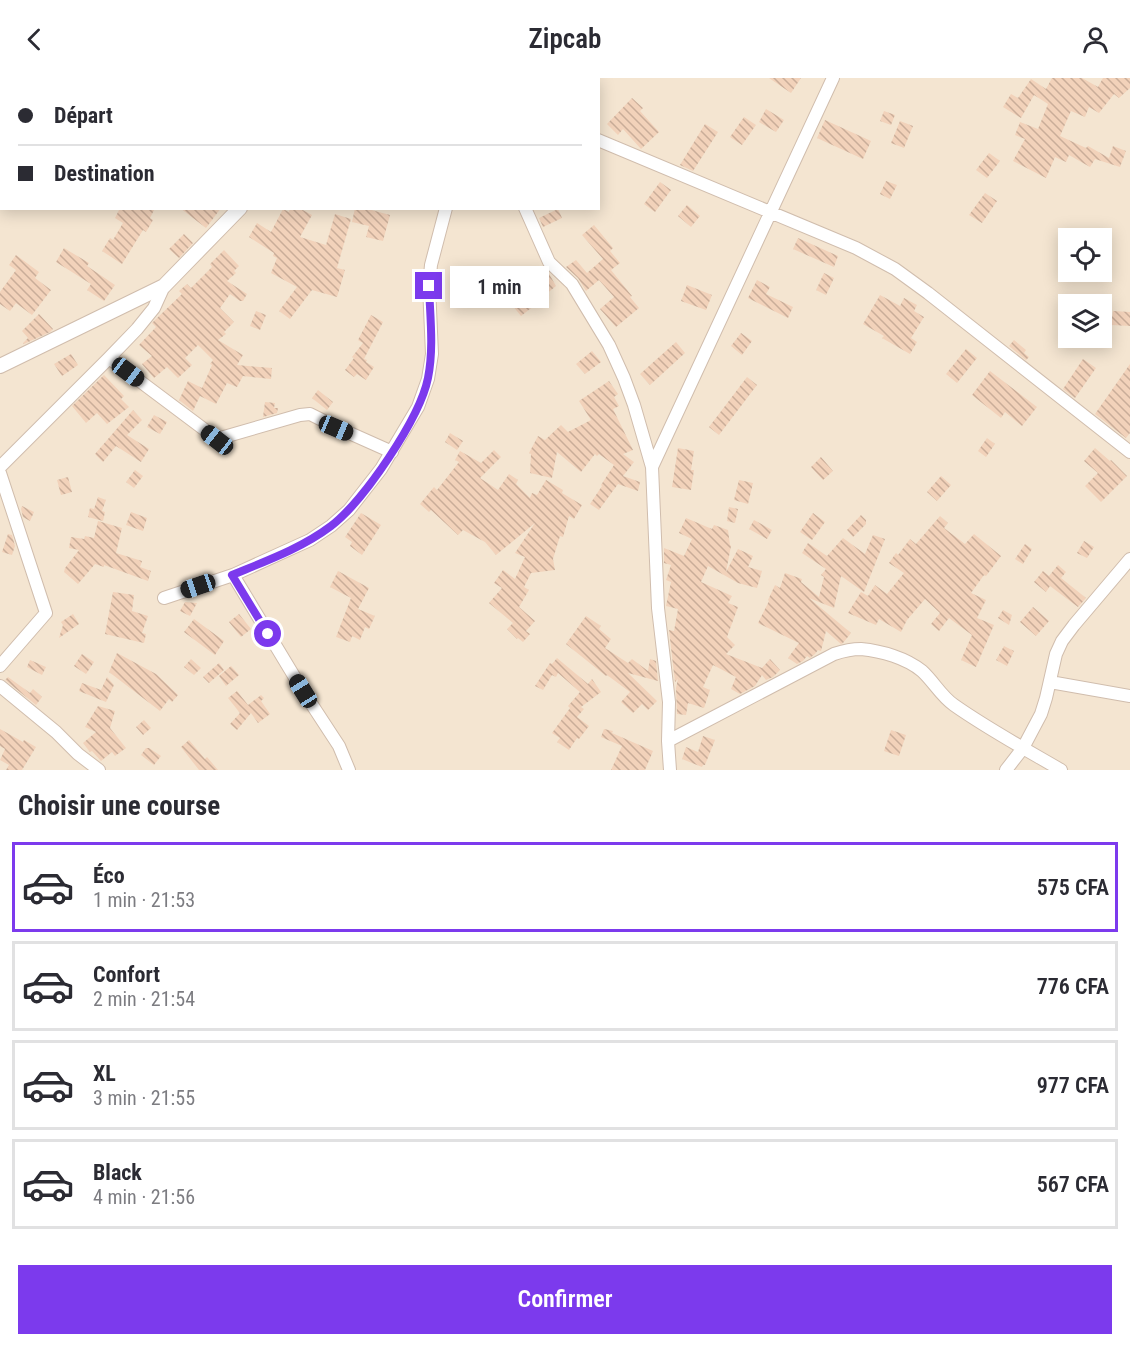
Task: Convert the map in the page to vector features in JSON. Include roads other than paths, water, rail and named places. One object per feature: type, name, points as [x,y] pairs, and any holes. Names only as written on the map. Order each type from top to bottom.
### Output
[{"type":"street","points":[[652,467],[833,78]]},
{"type":"street","points":[[600,141],[771,211],[856,248],[895,269],[1130,452]]},
{"type":"street","points":[[0,466],[109,358],[154,308],[164,286],[238,210]]},
{"type":"street","points":[[164,598],[232,575],[310,540],[349,510],[381,469],[418,407],[428,380],[432,354],[429,286],[431,265],[445,210]]},
{"type":"street","points":[[526,210],[549,262],[572,284],[609,345],[634,405],[652,467],[658,608],[669,702],[670,770]]},
{"type":"street","points":[[0,366],[164,286]]},
{"type":"street","points":[[109,358],[217,440],[310,414],[392,452]]},
{"type":"street","points":[[0,473],[46,613],[0,666]]},
{"type":"street","points":[[1006,770],[1023,748],[1041,714],[1056,654],[1062,641],[1130,559]]},
{"type":"street","points":[[232,575],[339,746],[349,770]]},
{"type":"street","points":[[668,741],[834,654],[861,649],[899,658],[912,664],[923,672],[952,704],[1061,770]]},
{"type":"street","points":[[1050,682],[1130,696]]},
{"type":"street","points":[[0,686],[57,732],[78,754],[99,770]]}]
